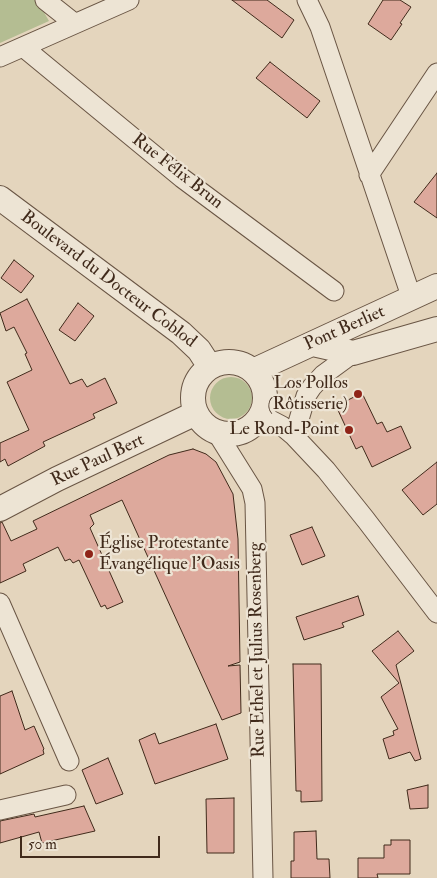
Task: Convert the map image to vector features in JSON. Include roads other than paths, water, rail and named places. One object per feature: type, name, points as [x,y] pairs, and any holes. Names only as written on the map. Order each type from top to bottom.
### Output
[{"type":"street","points":[[45,0],[74,23]]},
{"type":"street","points":[[0,57],[129,0]]},
{"type":"street","points":[[307,0],[320,28],[412,299]]},
{"type":"street","name":"Rue Félix Brun","points":[[23,47],[182,178],[334,291]]},
{"type":"street","points":[[369,175],[437,73]]},
{"type":"street","name":"Boulevard du Docteur Coblod","points":[[0,198],[181,333],[199,350],[210,367],[196,382],[193,393],[196,413]]},
{"type":"street","name":"Pont Berliet","points":[[253,371],[437,286]]},
{"type":"street","points":[[294,436],[306,396],[323,375],[353,354],[437,329]]},
{"type":"street","points":[[314,344],[353,354]]},
{"type":"street","points":[[196,413],[201,422],[217,433],[237,434],[255,424],[265,404],[265,392],[261,380],[246,366],[237,362],[218,363],[210,367]]},
{"type":"street","name":"Rue Paul Bert","points":[[0,509],[196,413]]},
{"type":"street","points":[[261,415],[282,426],[294,436],[338,484],[437,613]]},
{"type":"street","name":"Rue Ethel et Julius Rosenberg","points":[[217,433],[252,490],[255,503],[263,878]]},
{"type":"street","points":[[0,603],[69,761]]},
{"type":"street","points":[[0,810],[66,796]]},
{"type":"place","name":"Los Pollos (Rôtisserie)","points":[[358,394]]},
{"type":"place","name":"Le Rond-Point","points":[[349,430]]},
{"type":"place","name":"Église Protestante Évangélique l’Oasis","points":[[89,554]]}]
